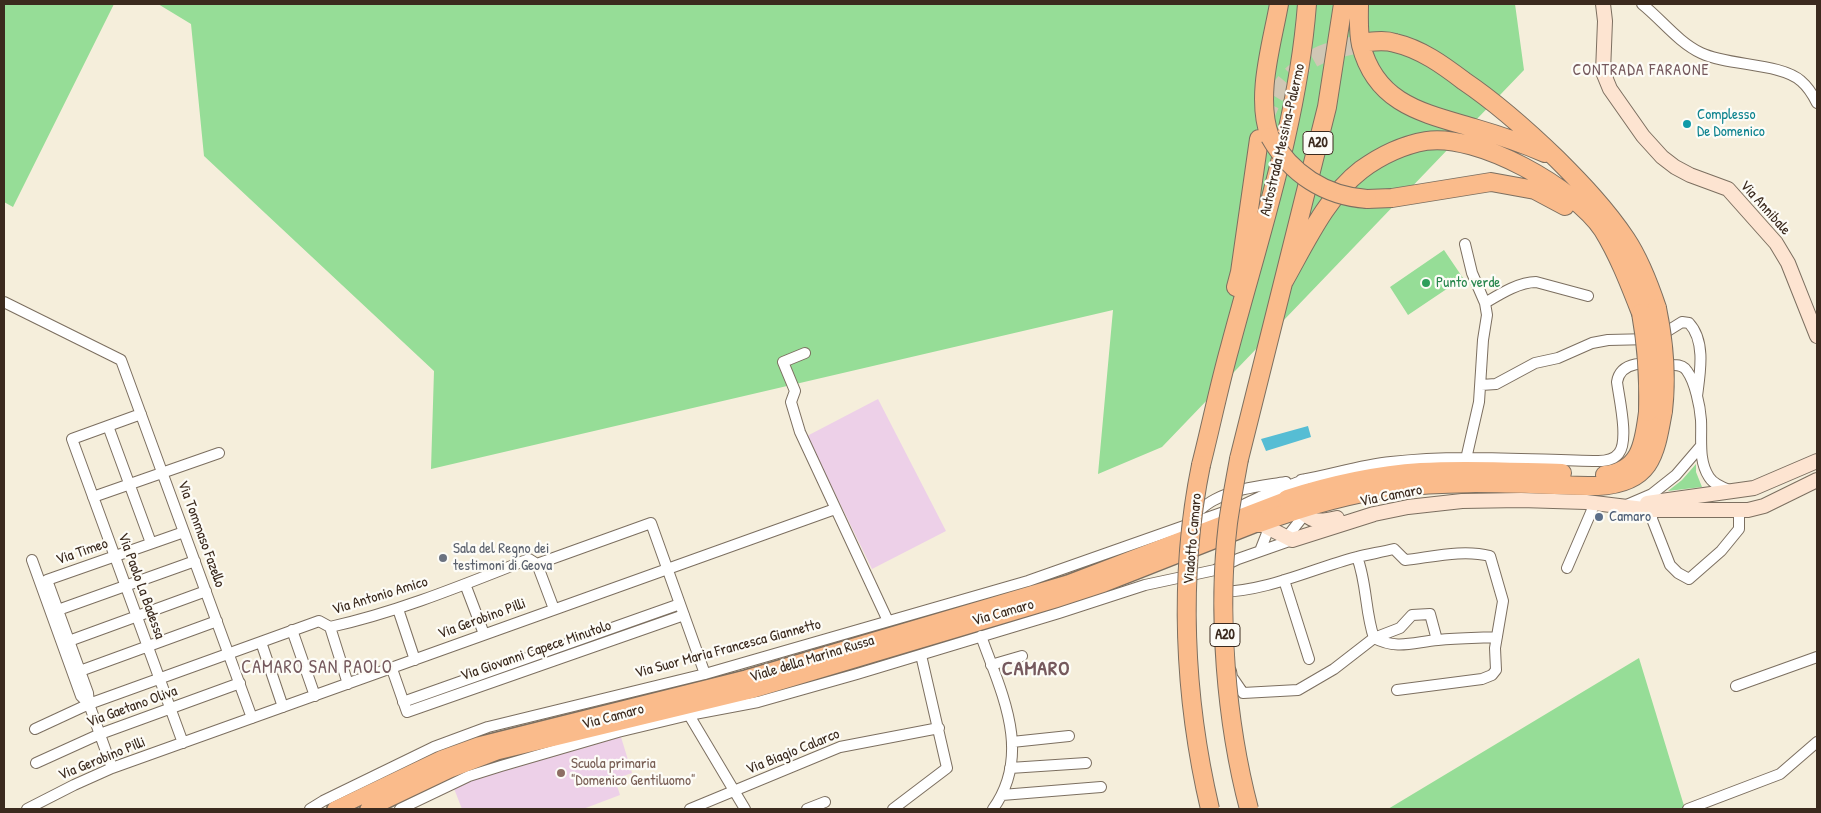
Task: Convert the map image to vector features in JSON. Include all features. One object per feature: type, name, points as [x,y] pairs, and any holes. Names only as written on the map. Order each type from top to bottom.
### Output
[{"type":"highway","points":[[1246,273],[1265,138],[1266,78],[1279,4]]},
{"type":"highway","name":"Autostrada Messina-Palermo","points":[[1246,273],[1283,153],[1297,88],[1307,4]]},
{"type":"highway","name":"A20","points":[[1249,809],[1235,739],[1227,668],[1224,601],[1228,525],[1239,460],[1327,107],[1343,4]]},
{"type":"highway","points":[[1359,4],[1359,32],[1364,55],[1376,79],[1396,99],[1426,114],[1520,142],[1555,158]]},
{"type":"highway","points":[[1268,522],[1292,500],[1343,482],[1422,472],[1466,471],[1604,475],[1616,473],[1629,466],[1639,454],[1666,387],[1664,349],[1649,310],[1640,263],[1627,240],[1602,206],[1528,131],[1489,98],[1436,60],[1394,42],[1368,42]]},
{"type":"highway","points":[[1265,138],[1299,173],[1314,184],[1340,195],[1367,199],[1412,196],[1491,182],[1535,190],[1578,213],[1626,275],[1649,310]]},
{"type":"highway","points":[[1284,281],[1329,204],[1360,171],[1381,157],[1403,147],[1427,141],[1448,140],[1471,145],[1490,152],[1525,168],[1568,194],[1602,230],[1626,275]]},
{"type":"highway","name":"Viadotto Camaro","points":[[1210,809],[1194,720],[1188,641],[1191,532],[1194,501],[1246,273]]},
{"type":"highway","points":[[1292,500],[1422,485],[1598,486],[1621,483],[1636,476],[1651,460],[1657,443],[1656,412]]},
{"type":"main road","name":"Viale della Marina Russa","points":[[335,809],[442,758],[478,744],[746,678],[1068,583],[1292,500]]},
{"type":"main road","name":"Viale della Marina Russa","points":[[368,809],[450,770],[497,752],[750,690],[1055,600],[1096,587],[1268,522]]},
{"type":"street","name":"Via Annibale","points":[[1603,4],[1605,20],[1603,72],[1610,89],[1643,136],[1662,157],[1690,175],[1728,189],[1776,243],[1788,263],[1817,336]]},
{"type":"street","points":[[1642,4],[1695,50],[1715,58],[1791,74],[1805,84],[1817,103]]},
{"type":"street","points":[[1465,244],[1472,273],[1488,315],[1482,345],[1478,412],[1466,459]]},
{"type":"street","points":[[1485,303],[1530,282],[1588,296]]},
{"type":"street","name":"Via Tommaso Fazello","points":[[4,302],[121,360],[252,718]]},
{"type":"street","points":[[1481,385],[1496,384],[1535,363],[1558,358],[1592,343],[1608,340],[1651,339],[1682,322],[1689,323],[1695,329],[1699,339],[1700,366],[1697,396]]},
{"type":"street","points":[[805,353],[783,362],[795,391],[791,402],[800,432],[888,621]]},
{"type":"street","points":[[1286,541],[1292,500],[1306,479],[1374,464],[1427,459],[1598,461],[1613,458],[1620,453],[1624,441],[1617,382],[1619,373],[1628,366],[1639,364],[1681,365],[1687,370],[1697,396],[1701,420],[1700,447],[1706,471],[1710,479],[1722,487],[1733,491]]},
{"type":"street","points":[[141,414],[108,426],[151,543]]},
{"type":"street","name":"Via Paolo La Badessa","points":[[108,426],[72,439],[183,743]]},
{"type":"street","points":[[1700,447],[1652,502],[1652,519],[1670,565],[1678,573],[1689,579],[1721,551],[1739,529],[1739,511]]},
{"type":"street","points":[[93,497],[219,453]]},
{"type":"street","name":"Via Camaro","points":[[400,809],[484,771],[618,732],[689,715],[758,702],[921,655],[1145,585],[1215,570],[1286,541],[1374,514],[1408,507],[1487,500],[1595,503],[1624,506],[1716,494],[1760,486],[1817,461]]},
{"type":"street","name":"Via Camaro","points":[[1652,502],[1718,511],[1739,511],[1764,506],[1817,480]]},
{"type":"street","points":[[1161,534],[1186,520],[1211,502],[1241,490],[1292,500],[1317,521],[1342,516],[1374,514]]},
{"type":"street","points":[[1716,494],[1718,511]]},
{"type":"street","points":[[1161,534],[1241,506],[1292,500]]},
{"type":"street","points":[[1568,568],[1595,503]]},
{"type":"street","name":"Via Gerobino Pilli","points":[[27,809],[112,768],[392,669],[835,508]]},
{"type":"street","points":[[1268,522],[1286,541]]},
{"type":"street","points":[[1260,551],[1268,522]]},
{"type":"street","name":"Via Antonio Amico","points":[[35,729],[89,704],[292,630],[319,621],[330,627],[364,620],[466,584],[528,559],[537,564],[652,523],[667,568]]},
{"type":"street","name":"Via Timeo","points":[[58,610],[47,580],[184,532]]},
{"type":"street","name":"Via Suor Maria Francesca Giannetto","points":[[310,809],[399,763],[440,744],[481,729],[547,711],[705,674],[1049,575],[1161,534]]},
{"type":"street","points":[[1397,690],[1482,679],[1492,675],[1496,670],[1495,648],[1503,601],[1490,556],[1481,553],[1459,554],[1405,560],[1394,549],[1356,557],[1242,592],[1218,592],[1232,678],[1243,693],[1298,690],[1334,669],[1374,638],[1400,628],[1412,615],[1430,614],[1437,640]]},
{"type":"street","points":[[1356,557],[1361,569],[1370,626],[1374,638],[1385,644],[1412,645],[1437,640],[1497,637]]},
{"type":"street","points":[[32,560],[81,696],[89,704]]},
{"type":"street","points":[[112,768],[89,704],[88,693],[58,610],[195,561]]},
{"type":"street","points":[[537,564],[554,609]]},
{"type":"street","points":[[667,568],[705,674]]},
{"type":"street","points":[[1284,580],[1309,659]]},
{"type":"street","points":[[466,584],[484,634]]},
{"type":"street","points":[[69,641],[206,591]]},
{"type":"street","name":"Via Giovanni Capece Minutolo","points":[[680,604],[404,702],[407,712],[684,615]]},
{"type":"street","points":[[398,609],[415,660]]},
{"type":"street","points":[[80,671],[217,621]]},
{"type":"street","points":[[330,627],[348,684]]},
{"type":"street","points":[[292,630],[315,696]]},
{"type":"street","points":[[981,636],[1011,722],[1010,768],[1002,795],[993,809]]},
{"type":"street","points":[[261,642],[283,707]]},
{"type":"street","points":[[893,809],[948,768],[921,655]]},
{"type":"street","points":[[991,665],[1022,656]]},
{"type":"street","points":[[1736,686],[1817,656]]},
{"type":"street","points":[[392,669],[404,702]]},
{"type":"street","name":"Via Gaetano Oliva","points":[[36,763],[100,734],[240,683]]},
{"type":"street","points":[[689,715],[744,809]]},
{"type":"street","name":"Via Biagio Calarco","points":[[690,809],[840,747],[939,728]]},
{"type":"street","points":[[1012,742],[1069,736]]},
{"type":"street","points":[[1688,809],[1780,774],[1817,742]]},
{"type":"street","points":[[1010,768],[1086,763]]},
{"type":"street","points":[[1002,795],[1101,787]]},
{"type":"street","points":[[807,809],[825,802]]},
{"type":"shaded area","points":[[878,399],[946,531],[872,569],[807,436]]},
{"type":"shaded area","name":"Scuola primaria \"Domenico Gentiluomo\"","points":[[621,737],[632,773],[615,779],[620,795],[583,809],[462,809],[453,786],[508,767]]},
{"type":"green space","points":[[4,4],[114,4],[13,207],[4,202]]},
{"type":"green space","points":[[158,4],[1515,4],[1524,70],[1162,447],[1098,474],[1113,310],[431,469],[434,371],[204,156],[191,24]]},
{"type":"green space","name":"Punto verde","points":[[1444,250],[1463,278],[1408,315],[1390,287]]},
{"type":"green space","points":[[1696,464],[1696,472],[1702,487],[1668,491],[1682,480]]},
{"type":"green space","points":[[1639,658],[1685,809],[1388,809]]},
{"type":"water","points":[[1308,426],[1311,437],[1266,451],[1261,439]]},
{"type":"tunnel","points":[[1264,121],[1277,92],[1299,68],[1322,54],[1368,42]]},
{"type":"place","name":"Complesso De Domenico","points":[[1687,124]]},
{"type":"place","name":"Punto verde","points":[[1426,283]]},
{"type":"place","name":"Camaro","points":[[1599,517]]},
{"type":"place","name":"Sala del Regno dei testimoni di Geova","points":[[443,558]]},
{"type":"place","name":"Scuola primaria \"Domenico Gentiluomo\"","points":[[561,773]]},
{"type":"district","name":"CONTRADA FARAONE","points":[[1641,71]]},
{"type":"district","name":"CAMARO SAN PAOLO","points":[[317,668]]},
{"type":"district","name":"CAMARO","points":[[1036,670]]}]
